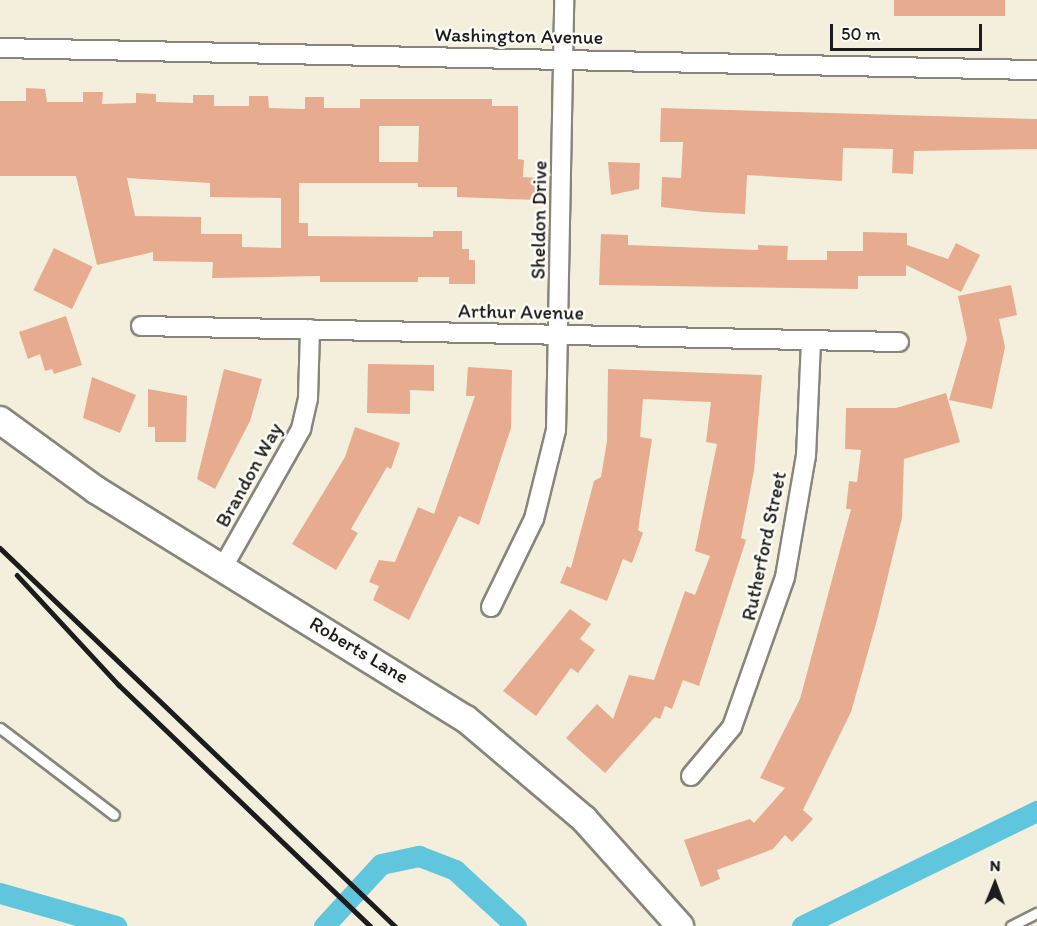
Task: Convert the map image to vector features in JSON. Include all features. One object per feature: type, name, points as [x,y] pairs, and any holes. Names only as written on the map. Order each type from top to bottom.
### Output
[{"type":"street","name":"Sheldon Drive","points":[[491,607],[516,561],[547,475],[557,421],[561,335],[564,0]]},
{"type":"street","name":"Washington Avenue","points":[[0,48],[1037,70]]},
{"type":"street","name":"Arthur Avenue","points":[[141,326],[899,342]]},
{"type":"street","name":"Brandon Way","points":[[223,567],[301,429],[308,398],[310,329]]},
{"type":"street","name":"Rutherford Street","points":[[691,776],[732,727],[785,577],[806,456],[811,340]]},
{"type":"street","name":"Roberts Lane","points":[[0,420],[96,490],[418,686],[527,767],[584,819],[680,926]]},
{"type":"lane","points":[[0,728],[114,815]]},
{"type":"lane","points":[[1011,926],[1037,913]]},
{"type":"building","points":[[894,0],[1005,0],[1005,16],[894,16]]},
{"type":"building","points":[[26,88],[45,89],[47,102],[83,102],[83,92],[103,92],[102,104],[136,103],[136,93],[156,94],[156,102],[193,103],[193,95],[214,95],[214,106],[249,106],[249,96],[268,96],[269,108],[305,109],[305,97],[324,97],[324,108],[360,108],[360,99],[492,99],[492,106],[518,106],[518,159],[524,160],[523,177],[539,178],[538,200],[457,197],[457,187],[418,187],[418,183],[299,183],[299,223],[308,223],[308,236],[433,237],[433,231],[462,231],[462,249],[469,249],[469,260],[475,260],[475,284],[449,284],[449,277],[418,277],[418,282],[320,282],[320,276],[212,278],[213,262],[153,261],[153,252],[97,265],[76,176],[0,176],[0,101],[26,101]],"holes":[[[379,126],[419,126],[418,162],[379,162]],[[127,178],[210,183],[210,197],[281,198],[281,248],[242,247],[242,234],[201,234],[201,217],[135,216]]]},
{"type":"building","points":[[661,108],[1037,119],[1037,149],[914,151],[913,174],[892,173],[893,149],[843,148],[842,181],[747,175],[745,214],[704,212],[661,207],[662,177],[681,178],[683,142],[660,142]]},
{"type":"building","points":[[608,162],[640,163],[639,189],[611,195]]},
{"type":"building","points":[[863,232],[907,233],[907,245],[948,259],[956,243],[980,255],[961,292],[906,265],[906,276],[858,276],[858,289],[599,285],[601,234],[628,235],[628,245],[758,250],[758,245],[788,246],[787,260],[827,260],[827,251],[863,251]]},
{"type":"building","points":[[54,248],[93,267],[72,309],[33,290]]},
{"type":"building","points":[[1011,285],[1017,315],[999,319],[1005,347],[992,409],[949,400],[967,339],[958,296]]},
{"type":"building","points":[[66,316],[82,365],[54,374],[52,369],[45,371],[40,354],[28,359],[19,332]]},
{"type":"building","points":[[368,364],[434,365],[434,391],[410,390],[410,414],[367,413]]},
{"type":"building","points":[[468,367],[512,370],[511,428],[479,525],[459,516],[409,620],[373,600],[379,586],[369,582],[379,560],[395,562],[418,507],[434,514],[475,396],[466,396]]},
{"type":"building","points":[[224,369],[262,379],[250,421],[215,489],[197,479]]},
{"type":"building","points":[[608,369],[762,375],[754,471],[741,538],[746,540],[699,686],[683,680],[672,709],[665,706],[660,719],[655,717],[605,773],[566,738],[597,704],[613,719],[629,675],[654,680],[685,591],[695,595],[710,556],[695,551],[717,444],[706,442],[711,402],[643,399],[640,437],[652,439],[638,530],[643,533],[632,563],[623,559],[607,601],[560,583],[567,566],[571,568],[594,481],[601,477],[607,441]]},
{"type":"building","points":[[92,377],[136,395],[120,433],[83,418]]},
{"type":"building","points":[[148,389],[187,396],[186,442],[155,442],[155,427],[148,427]]},
{"type":"building","points":[[946,393],[960,442],[904,459],[902,518],[877,620],[851,712],[803,810],[813,819],[792,842],[785,835],[773,849],[717,870],[720,879],[701,887],[684,840],[750,819],[754,823],[785,788],[760,778],[800,699],[851,509],[846,509],[849,481],[857,482],[861,450],[845,449],[846,408],[896,408]]},
{"type":"building","points":[[355,427],[400,443],[391,469],[387,467],[351,529],[358,533],[336,570],[292,544],[345,457]]},
{"type":"building","points":[[570,609],[591,624],[580,639],[595,650],[578,673],[571,668],[536,716],[503,691]]},
{"type":"waterway","points":[[802,926],[1037,811]]},
{"type":"waterway","points":[[324,926],[381,864],[419,856],[455,870],[516,926]]},
{"type":"waterway","points":[[0,893],[116,926]]},
{"type":"railway","points":[[0,548],[395,926]]},
{"type":"railway","points":[[17,575],[119,685],[370,926]]}]
